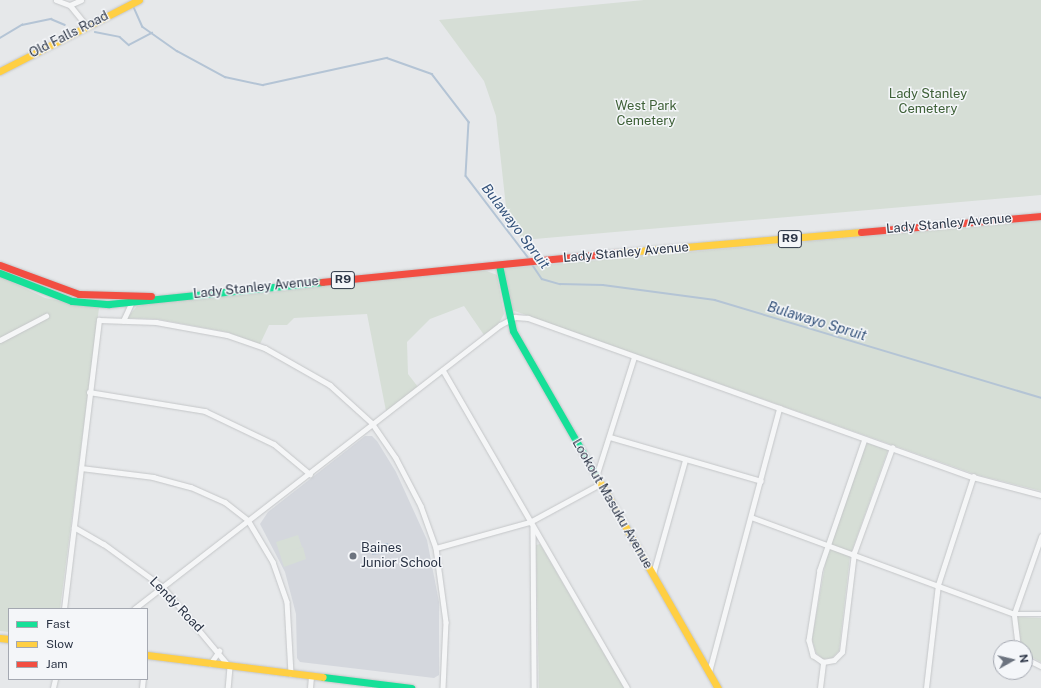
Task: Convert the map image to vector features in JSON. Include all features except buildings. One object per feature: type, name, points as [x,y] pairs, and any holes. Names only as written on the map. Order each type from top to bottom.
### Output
[{"type":"main road","name":"Old Falls Road","points":[[0,71],[139,0]]},
{"type":"main road","name":"Lady Stanley Avenue","points":[[0,272],[72,301],[93,304],[522,263],[540,260],[1041,216]]},
{"type":"main road","name":"Lady Stanley Avenue","points":[[0,265],[66,291],[133,300]]},
{"type":"main road","name":"Lookout Masuku Avenue","points":[[499,265],[508,320],[598,481],[718,688]]},
{"type":"main road","points":[[148,655],[230,667],[391,687],[411,688]]},
{"type":"street","points":[[56,0],[70,5],[87,26]]},
{"type":"street","points":[[70,5],[81,0]]},
{"type":"street","points":[[123,321],[133,300]]},
{"type":"street","points":[[0,340],[46,316]]},
{"type":"street","points":[[135,608],[248,520],[310,474],[372,423],[444,370],[508,320],[528,318],[973,477],[1041,495]]},
{"type":"street","points":[[64,608],[89,392],[99,320],[188,327],[265,348],[330,384],[372,423],[408,480],[436,548],[446,622],[443,688]]},
{"type":"street","points":[[436,548],[530,522],[598,481],[634,357]]},
{"type":"street","points":[[444,370],[530,522],[627,688]]},
{"type":"street","points":[[89,392],[205,412],[274,444],[310,474]]},
{"type":"street","points":[[710,672],[761,482],[779,408]]},
{"type":"street","points":[[610,436],[761,482]]},
{"type":"street","points":[[864,439],[826,544],[809,640],[813,655],[823,662],[834,660],[842,652],[854,553],[892,448]]},
{"type":"street","points":[[652,575],[685,460]]},
{"type":"street","points":[[81,468],[153,477],[191,487],[224,502],[248,520],[274,562],[287,602],[290,674]]},
{"type":"street","points":[[926,688],[938,585],[973,477]]},
{"type":"street","points":[[751,517],[854,553],[1014,614],[1041,614]]},
{"type":"street","name":"Lendy Road","points":[[74,527],[104,544],[163,587],[219,651],[230,667]]},
{"type":"street","points":[[533,527],[534,688]]},
{"type":"street","points":[[1017,640],[1014,614],[1041,537]]},
{"type":"street","points":[[210,664],[219,651]]},
{"type":"street","points":[[820,688],[823,662]]},
{"type":"street","points":[[228,688],[230,667]]},
{"type":"street","points":[[310,688],[312,676]]},
{"type":"shaded area","name":"Baines Junior School","points":[[365,436],[372,436],[377,441],[396,472],[427,540],[439,602],[439,675],[434,678],[300,662],[297,658],[296,614],[285,572],[260,524],[268,512]]},
{"type":"green space","name":"West Park Cemetery","points":[[644,0],[1041,0],[1041,195],[523,240],[507,216],[496,116],[484,81],[439,20]]},
{"type":"green space","points":[[1041,220],[1041,491],[974,474],[509,309],[503,269]]},
{"type":"green space","points":[[484,270],[497,275],[504,314],[499,323],[484,335],[464,306],[430,319],[407,342],[408,374],[418,387],[386,411],[367,314],[294,318],[287,325],[269,325],[260,344],[227,332],[157,319],[127,318],[137,306],[167,300]]},
{"type":"green space","points":[[0,276],[45,298],[99,308],[60,608],[8,608],[8,632],[0,631]]},
{"type":"green space","points":[[867,443],[888,450],[850,556],[839,651],[832,658],[823,659],[816,653],[812,639],[828,548]]},
{"type":"green space","points":[[298,535],[302,547],[289,551],[303,547],[306,559],[284,567],[276,542]]},
{"type":"green space","points":[[540,544],[624,688],[539,688],[536,545]]},
{"type":"green space","points":[[1017,617],[1041,618],[1041,662],[1033,658],[1033,640],[1020,640]]},
{"type":"water","points":[[388,543],[389,553],[372,555],[371,545]]},
{"type":"waterway","name":"Bulawayo Spruit","points":[[133,5],[143,27],[177,51],[225,77],[263,85],[387,58],[432,74],[469,122],[466,176],[528,257]]},
{"type":"waterway","points":[[0,38],[22,25],[51,19],[65,25]]},
{"type":"waterway","points":[[95,32],[120,37],[129,45],[152,33]]},
{"type":"waterway","name":"Bulawayo Spruit","points":[[532,264],[542,279],[560,284],[603,285],[715,300],[1041,398]]},
{"type":"traffic: fast","points":[[499,265],[513,331],[597,477]]},
{"type":"traffic: fast","points":[[0,273],[72,301],[109,304],[322,282]]},
{"type":"traffic: fast","points":[[323,677],[411,688]]},
{"type":"traffic: slow","points":[[0,71],[139,0]]},
{"type":"traffic: slow","points":[[615,253],[861,232]]},
{"type":"traffic: slow","points":[[597,477],[718,688]]},
{"type":"traffic: slow","points":[[0,638],[8,639]]},
{"type":"traffic: slow","points":[[148,655],[323,677]]},
{"type":"traffic: jam","points":[[861,232],[1041,216]]},
{"type":"traffic: jam","points":[[322,282],[615,253]]},
{"type":"traffic: jam","points":[[0,265],[79,294],[151,296]]},
{"type":"place","name":"Baines Junior School","points":[[353,556]]},
{"type":"park label","name":"Lady Stanley Cemetery","points":[[928,102]]}]
